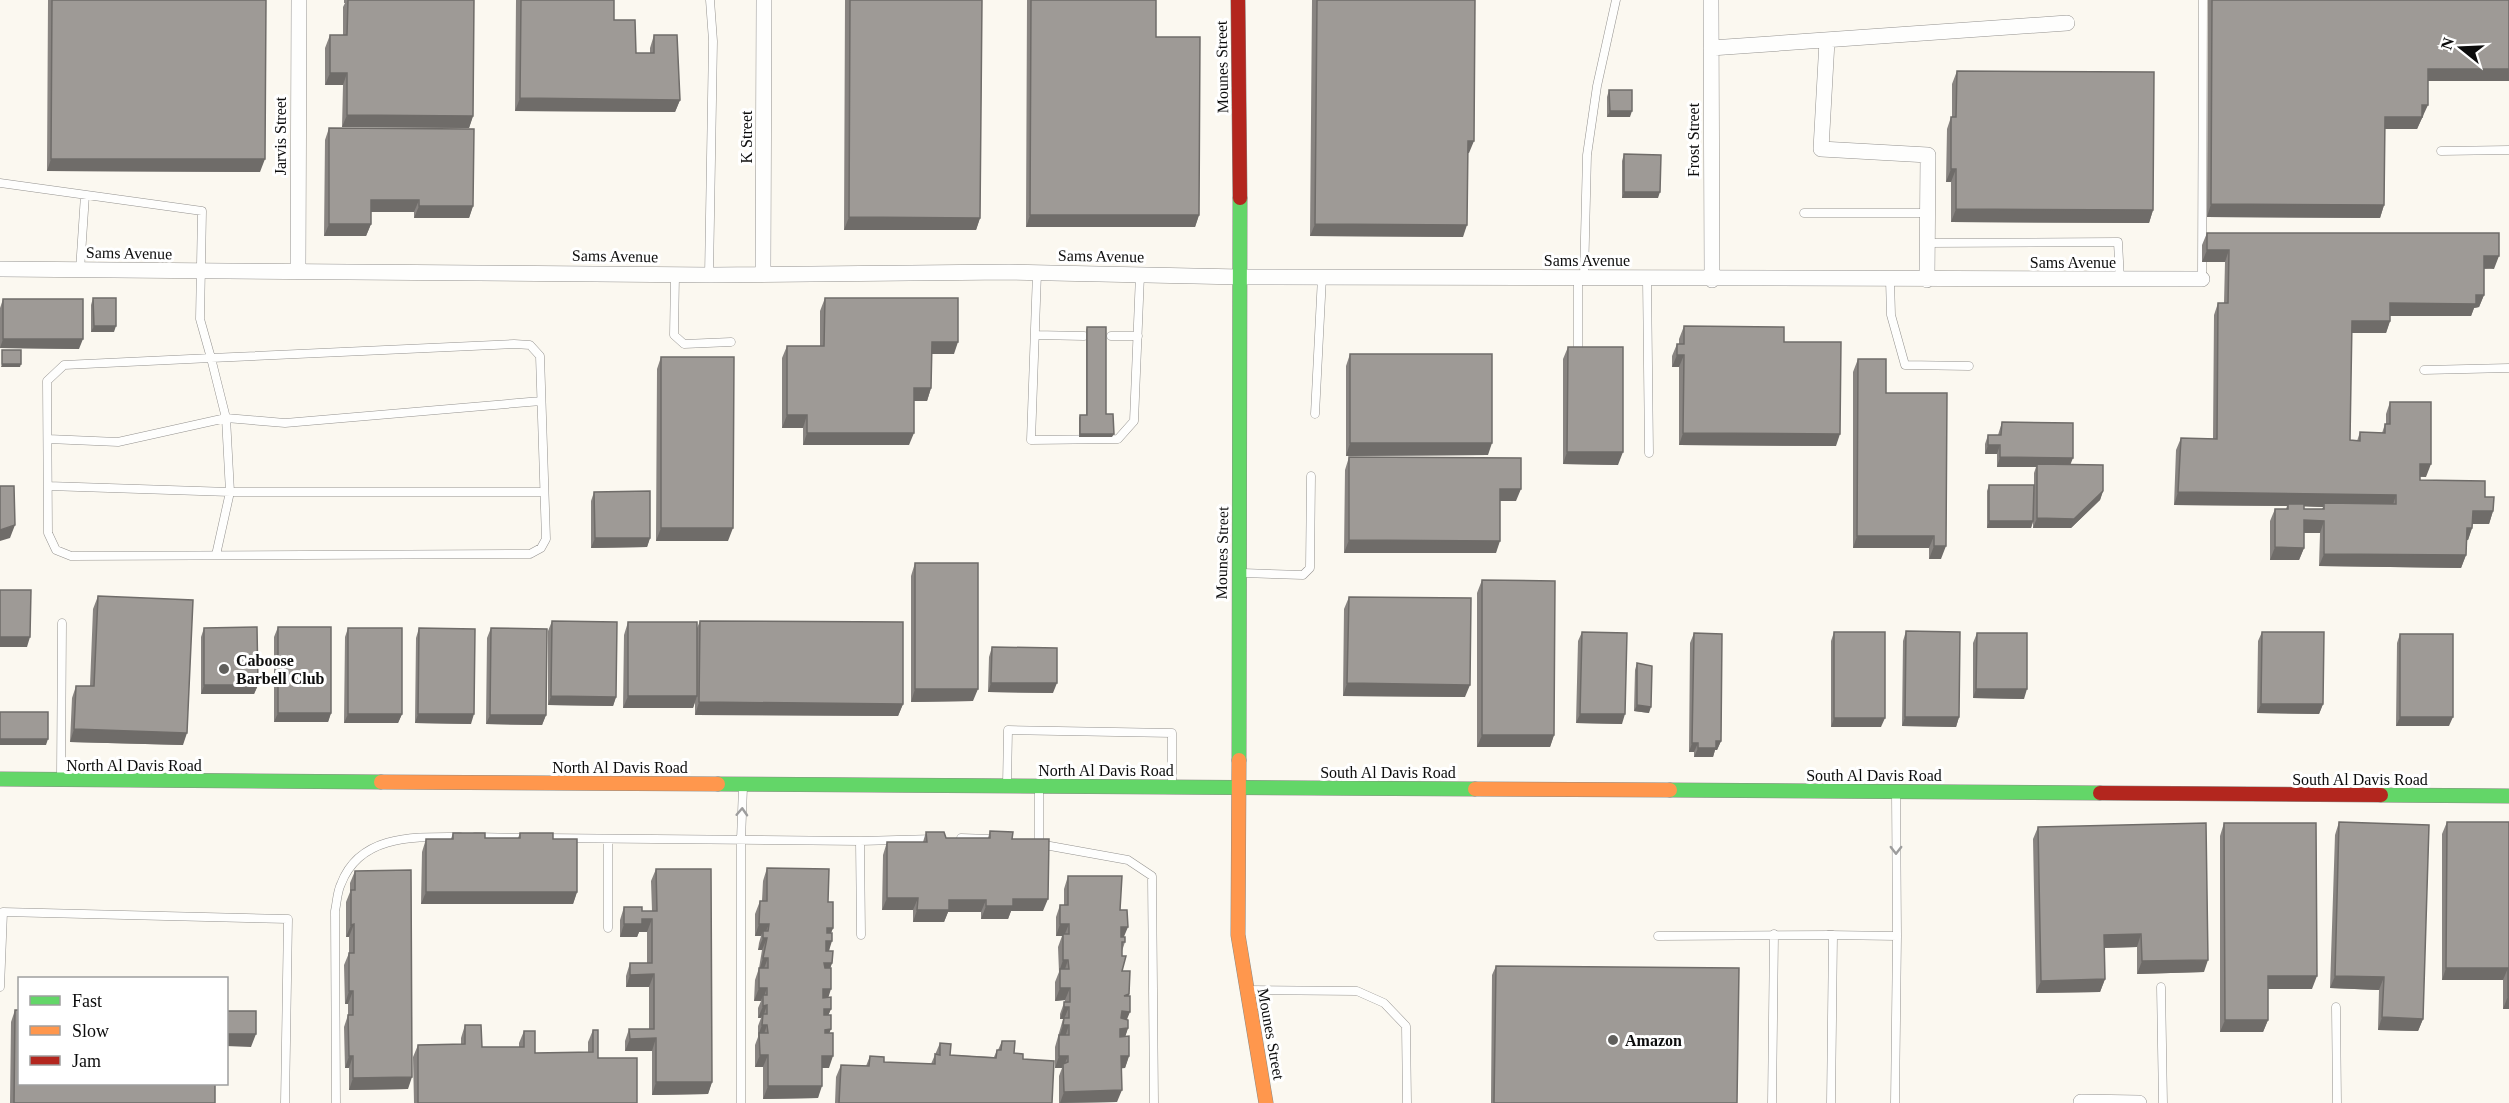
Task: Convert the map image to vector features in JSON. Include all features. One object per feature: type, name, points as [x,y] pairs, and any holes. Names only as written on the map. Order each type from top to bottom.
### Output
[{"type":"street","name":"Jarvis Street","points":[[298,272],[299,0]]},
{"type":"street","name":"K Street","points":[[763,274],[765,0]]},
{"type":"street","name":"Mounes Street","points":[[1238,0],[1241,277],[1238,935],[1266,1103]]},
{"type":"street","name":"Frost Street","points":[[1711,0],[1712,280]]},
{"type":"street","points":[[1711,48],[2067,23]]},
{"type":"street","points":[[1827,41],[1821,149],[1928,155],[1927,280]]},
{"type":"street","name":"Sams Avenue","points":[[0,269],[675,275],[1037,273],[1241,277],[1712,280],[2202,279]]},
{"type":"street","name":"North Al Davis Road","points":[[0,779],[1239,787]]},
{"type":"street","name":"South Al Davis Road","points":[[1239,787],[2509,796]]},
{"type":"street","points":[[2081,1102],[2139,1103]]},
{"type":"lane","points":[[709,275],[713,40],[711,0]]},
{"type":"lane","points":[[1578,353],[1587,155],[1597,86],[1616,0]]},
{"type":"lane","points":[[2202,279],[2203,0]]},
{"type":"lane","points":[[2440,151],[2509,150]]},
{"type":"lane","points":[[0,183],[202,211],[200,319],[226,418],[230,492],[216,555]]},
{"type":"lane","points":[[81,270],[85,195]]},
{"type":"lane","points":[[1804,213],[1928,213]]},
{"type":"lane","points":[[1927,243],[2118,242],[2120,280]]},
{"type":"lane","points":[[1037,273],[1031,440],[1118,440],[1134,421],[1140,275]]},
{"type":"lane","points":[[675,275],[674,334],[684,344],[731,342]]},
{"type":"lane","points":[[1315,414],[1322,277]]},
{"type":"lane","points":[[1647,279],[1648,453]]},
{"type":"lane","points":[[1890,280],[1891,315],[1905,365],[1969,366]]},
{"type":"lane","points":[[1035,335],[1084,336]]},
{"type":"lane","points":[[1111,336],[1138,336]]},
{"type":"lane","points":[[530,345],[540,356],[542,401],[546,539],[541,548],[530,554],[71,556],[56,550],[48,533],[47,381],[64,365],[530,345]]},
{"type":"lane","points":[[2424,370],[2509,368]]},
{"type":"lane","points":[[48,439],[118,442],[226,418],[285,423],[542,401]]},
{"type":"lane","points":[[1239,573],[1304,575],[1310,568],[1311,476]]},
{"type":"lane","points":[[48,486],[230,492],[544,492]]},
{"type":"lane","points":[[62,623],[62,781]]},
{"type":"lane","points":[[1007,786],[1008,730],[1172,733],[1172,787]]},
{"type":"lane","points":[[741,1103],[743,784]]},
{"type":"lane","points":[[1039,786],[1039,844]]},
{"type":"lane","points":[[1895,1103],[1896,792]]},
{"type":"lane","points":[[336,1103],[335,911],[341,884],[358,856],[383,842],[425,837],[860,841],[944,838]]},
{"type":"lane","points":[[608,838],[608,928]]},
{"type":"lane","points":[[956,838],[999,840]]},
{"type":"lane","points":[[860,841],[861,935]]},
{"type":"lane","points":[[1029,843],[1128,860],[1152,876],[1154,1103]]},
{"type":"lane","points":[[0,987],[3,912],[288,919],[285,1103]]},
{"type":"lane","points":[[1658,936],[1774,934],[1897,936]]},
{"type":"lane","points":[[1772,1103],[1774,934]]},
{"type":"lane","points":[[1825,935],[1833,935],[1831,1103]]},
{"type":"lane","points":[[2161,987],[2163,1103]]},
{"type":"lane","points":[[1247,990],[1357,991],[1384,1003],[1406,1026],[1407,1103]]},
{"type":"lane","points":[[2336,1008],[2337,1103]]},
{"type":"building","points":[[52,0],[266,0],[265,159],[51,159]]},
{"type":"building","points":[[348,0],[474,0],[473,116],[347,115],[347,73],[330,73],[330,35],[347,35]]},
{"type":"building","points":[[521,0],[614,0],[614,20],[635,20],[636,53],[654,53],[654,35],[677,35],[680,100],[520,98]]},
{"type":"building","points":[[850,0],[982,0],[980,218],[849,217]]},
{"type":"building","points":[[1031,0],[1156,0],[1156,37],[1200,37],[1199,215],[1030,215]]},
{"type":"building","points":[[1317,0],[1475,0],[1474,141],[1468,141],[1467,225],[1315,224]]},
{"type":"building","points":[[2212,0],[2509,0],[2509,69],[2428,69],[2428,105],[2422,105],[2422,117],[2385,117],[2384,205],[2211,204]]},
{"type":"building","points":[[1957,71],[2154,72],[2153,210],[1956,209],[1956,169],[1951,169],[1951,117],[1956,117]]},
{"type":"building","points":[[1609,90],[1632,90],[1632,111],[1610,111]]},
{"type":"building","points":[[329,128],[474,129],[473,206],[419,206],[419,200],[371,200],[371,224],[329,224]]},
{"type":"building","points":[[1624,154],[1661,155],[1660,192],[1624,192]]},
{"type":"building","points":[[2207,233],[2499,233],[2499,256],[2484,256],[2484,295],[2476,295],[2476,304],[2390,303],[2390,321],[2352,321],[2350,440],[2360,441],[2360,432],[2385,433],[2385,424],[2390,424],[2390,402],[2431,402],[2431,464],[2420,464],[2420,480],[2485,481],[2485,497],[2494,497],[2493,511],[2473,511],[2472,528],[2467,528],[2466,555],[2324,554],[2324,521],[2304,520],[2304,548],[2275,547],[2275,509],[2288,509],[2288,504],[2304,504],[2304,509],[2324,509],[2324,503],[2396,504],[2396,495],[2178,492],[2181,438],[2217,439],[2218,303],[2228,303],[2229,250],[2207,250]]},
{"type":"building","points":[[93,298],[116,298],[116,326],[94,326]]},
{"type":"building","points":[[825,298],[958,298],[958,342],[932,342],[931,388],[914,388],[914,433],[807,433],[807,415],[787,415],[787,346],[824,346]]},
{"type":"building","points":[[3,299],[83,299],[83,339],[3,339]]},
{"type":"building","points":[[1684,326],[1784,327],[1784,342],[1841,342],[1840,434],[1683,433],[1684,355],[1677,355],[1677,344],[1684,344]]},
{"type":"building","points":[[1087,327],[1106,327],[1106,414],[1113,414],[1114,434],[1080,434],[1080,415],[1087,415]]},
{"type":"building","points":[[1568,347],[1623,347],[1623,452],[1567,452]]},
{"type":"building","points":[[2,350],[21,350],[21,364],[2,364]]},
{"type":"building","points":[[1350,354],[1492,354],[1492,443],[1350,443]]},
{"type":"building","points":[[661,357],[734,357],[733,528],[661,528]]},
{"type":"building","points":[[1858,359],[1886,359],[1886,393],[1947,393],[1946,546],[1934,546],[1934,536],[1857,536]]},
{"type":"building","points":[[2002,422],[2073,423],[2073,458],[2000,457],[2000,445],[1988,445],[1988,435],[2001,435]]},
{"type":"building","points":[[1349,457],[1521,458],[1521,489],[1500,489],[1500,541],[1349,540]]},
{"type":"building","points":[[2037,464],[2103,465],[2103,491],[2074,519],[2037,518]]},
{"type":"building","points":[[1989,485],[2034,485],[2033,521],[1989,521]]},
{"type":"building","points":[[0,486],[14,486],[15,525],[0,530]]},
{"type":"building","points":[[650,491],[650,538],[595,538],[594,492]]},
{"type":"building","points":[[915,563],[978,563],[978,689],[915,689]]},
{"type":"building","points":[[1482,580],[1555,581],[1554,735],[1482,735]]},
{"type":"building","points":[[0,590],[31,590],[30,637],[0,637]]},
{"type":"building","points":[[98,596],[193,600],[187,733],[74,729],[76,686],[94,686]]},
{"type":"building","points":[[1349,597],[1471,598],[1470,685],[1347,683]]},
{"type":"building","points":[[552,621],[617,622],[616,697],[551,696]]},
{"type":"building","points":[[700,621],[903,622],[903,704],[699,702]]},
{"type":"building","points":[[628,622],[697,622],[697,696],[628,696]]},
{"type":"building","points":[[257,627],[258,685],[204,685],[204,628]]},
{"type":"building","points":[[278,627],[331,627],[331,713],[278,713]]},
{"type":"building","points":[[348,628],[402,628],[402,714],[348,714]]},
{"type":"building","points":[[419,628],[475,629],[474,714],[418,714]]},
{"type":"building","points":[[491,628],[547,629],[546,715],[490,715]]},
{"type":"building","points":[[1906,631],[1960,632],[1959,717],[1905,717]]},
{"type":"building","points":[[1582,632],[1627,633],[1625,714],[1580,714]]},
{"type":"building","points":[[1834,632],[1885,632],[1885,718],[1834,718]]},
{"type":"building","points":[[2262,632],[2324,632],[2323,704],[2261,704]]},
{"type":"building","points":[[1694,633],[1722,634],[1721,741],[1716,741],[1716,748],[1698,748],[1698,743],[1692,743]]},
{"type":"building","points":[[1977,633],[2027,633],[2027,689],[1976,689]]},
{"type":"building","points":[[2400,634],[2453,634],[2453,717],[2400,717]]},
{"type":"building","points":[[992,647],[1057,648],[1057,683],[991,683]]},
{"type":"building","points":[[1637,663],[1652,666],[1651,707],[1637,705]]},
{"type":"building","points":[[0,712],[48,712],[48,739],[0,739]]},
{"type":"building","points":[[2339,822],[2429,825],[2423,1019],[2382,1017],[2384,977],[2335,976]]},
{"type":"building","points":[[2447,822],[2509,822],[2509,996],[2508,968],[2446,968]]},
{"type":"building","points":[[2206,823],[2208,960],[2142,961],[2141,934],[2104,935],[2105,979],[2041,981],[2038,827]]},
{"type":"building","points":[[2224,823],[2316,823],[2317,976],[2268,976],[2268,1020],[2225,1020]]},
{"type":"building","points":[[990,831],[1013,832],[1012,839],[1049,839],[1048,899],[1013,899],[1013,906],[986,906],[986,900],[949,900],[949,910],[917,910],[918,898],[887,898],[887,842],[927,842],[926,832],[944,832],[946,838],[990,838]]},
{"type":"building","points":[[453,833],[485,833],[485,838],[520,838],[520,833],[553,833],[553,839],[577,839],[577,892],[426,892],[426,839],[453,839]]},
{"type":"building","points":[[767,868],[829,869],[828,902],[833,902],[833,928],[827,928],[827,933],[832,933],[832,941],[826,941],[826,951],[833,951],[832,963],[824,963],[825,968],[831,968],[831,989],[823,989],[823,998],[831,997],[831,1009],[824,1009],[824,1015],[831,1015],[831,1029],[825,1030],[825,1033],[833,1033],[833,1056],[822,1056],[822,1086],[768,1086],[768,1055],[760,1055],[759,1033],[768,1033],[767,1025],[762,1025],[763,1014],[767,1014],[767,1005],[763,1006],[763,995],[767,995],[767,988],[759,988],[759,968],[768,968],[768,958],[763,958],[767,938],[763,938],[763,931],[768,931],[769,924],[759,924],[760,901],[767,901]]},
{"type":"building","points":[[656,869],[711,869],[712,1082],[656,1082],[656,1038],[630,1039],[629,1029],[654,1029],[654,974],[630,975],[630,963],[652,963],[652,919],[642,919],[642,924],[624,924],[624,907],[642,907],[642,911],[657,911]]},
{"type":"building","points":[[411,870],[412,1077],[353,1078],[353,1056],[349,1056],[348,1015],[353,1015],[353,991],[349,991],[349,953],[354,953],[351,890],[355,890],[355,871]]},
{"type":"building","points":[[1068,876],[1122,876],[1120,910],[1127,910],[1128,927],[1121,927],[1121,937],[1125,937],[1125,942],[1122,942],[1122,956],[1126,956],[1122,971],[1130,971],[1129,994],[1124,996],[1130,996],[1130,1012],[1122,1011],[1121,1018],[1128,1020],[1128,1028],[1120,1029],[1120,1037],[1129,1036],[1129,1056],[1121,1056],[1122,1090],[1064,1092],[1063,1064],[1068,1062],[1068,1056],[1059,1056],[1059,1035],[1069,1035],[1069,1025],[1063,1025],[1064,1018],[1069,1018],[1069,1007],[1064,1007],[1064,1002],[1070,1002],[1070,988],[1060,988],[1060,969],[1069,969],[1068,960],[1063,960],[1063,934],[1069,934],[1069,924],[1060,924],[1060,905],[1068,905]]},
{"type":"building","name":"Amazon","points":[[1496,966],[1739,968],[1737,1103],[1494,1103]]},
{"type":"building","points":[[15,1010],[18,1010],[18,1085],[215,1085],[215,1103],[14,1103]]},
{"type":"building","points":[[228,1011],[256,1011],[256,1034],[228,1034]]},
{"type":"building","points":[[465,1025],[481,1025],[482,1047],[524,1047],[524,1031],[535,1031],[535,1053],[593,1052],[593,1030],[598,1030],[598,1058],[637,1058],[637,1103],[418,1103],[418,1045],[465,1044]]},
{"type":"building","points":[[1002,1041],[1015,1041],[1014,1053],[1023,1054],[1023,1059],[1054,1061],[1052,1103],[839,1103],[841,1065],[869,1066],[870,1056],[884,1057],[884,1062],[935,1064],[935,1054],[940,1055],[940,1043],[951,1044],[950,1055],[996,1058],[997,1050],[1001,1050]]},
{"type":"traffic: fast","points":[[1239,760],[1240,198]]},
{"type":"traffic: fast","points":[[0,779],[381,782]]},
{"type":"traffic: fast","points":[[718,784],[1475,789]]},
{"type":"traffic: fast","points":[[1670,790],[2100,793]]},
{"type":"traffic: fast","points":[[2381,795],[2509,796]]},
{"type":"traffic: slow","points":[[1239,760],[1238,935],[1266,1103]]},
{"type":"traffic: slow","points":[[381,782],[718,784]]},
{"type":"traffic: slow","points":[[1475,789],[1670,790]]},
{"type":"traffic: jam","points":[[1238,0],[1240,198]]},
{"type":"traffic: jam","points":[[2100,793],[2381,795]]},
{"type":"place","name":"Caboose Barbell Club","points":[[224,669]]},
{"type":"place","name":"Amazon","points":[[1613,1040]]}]
